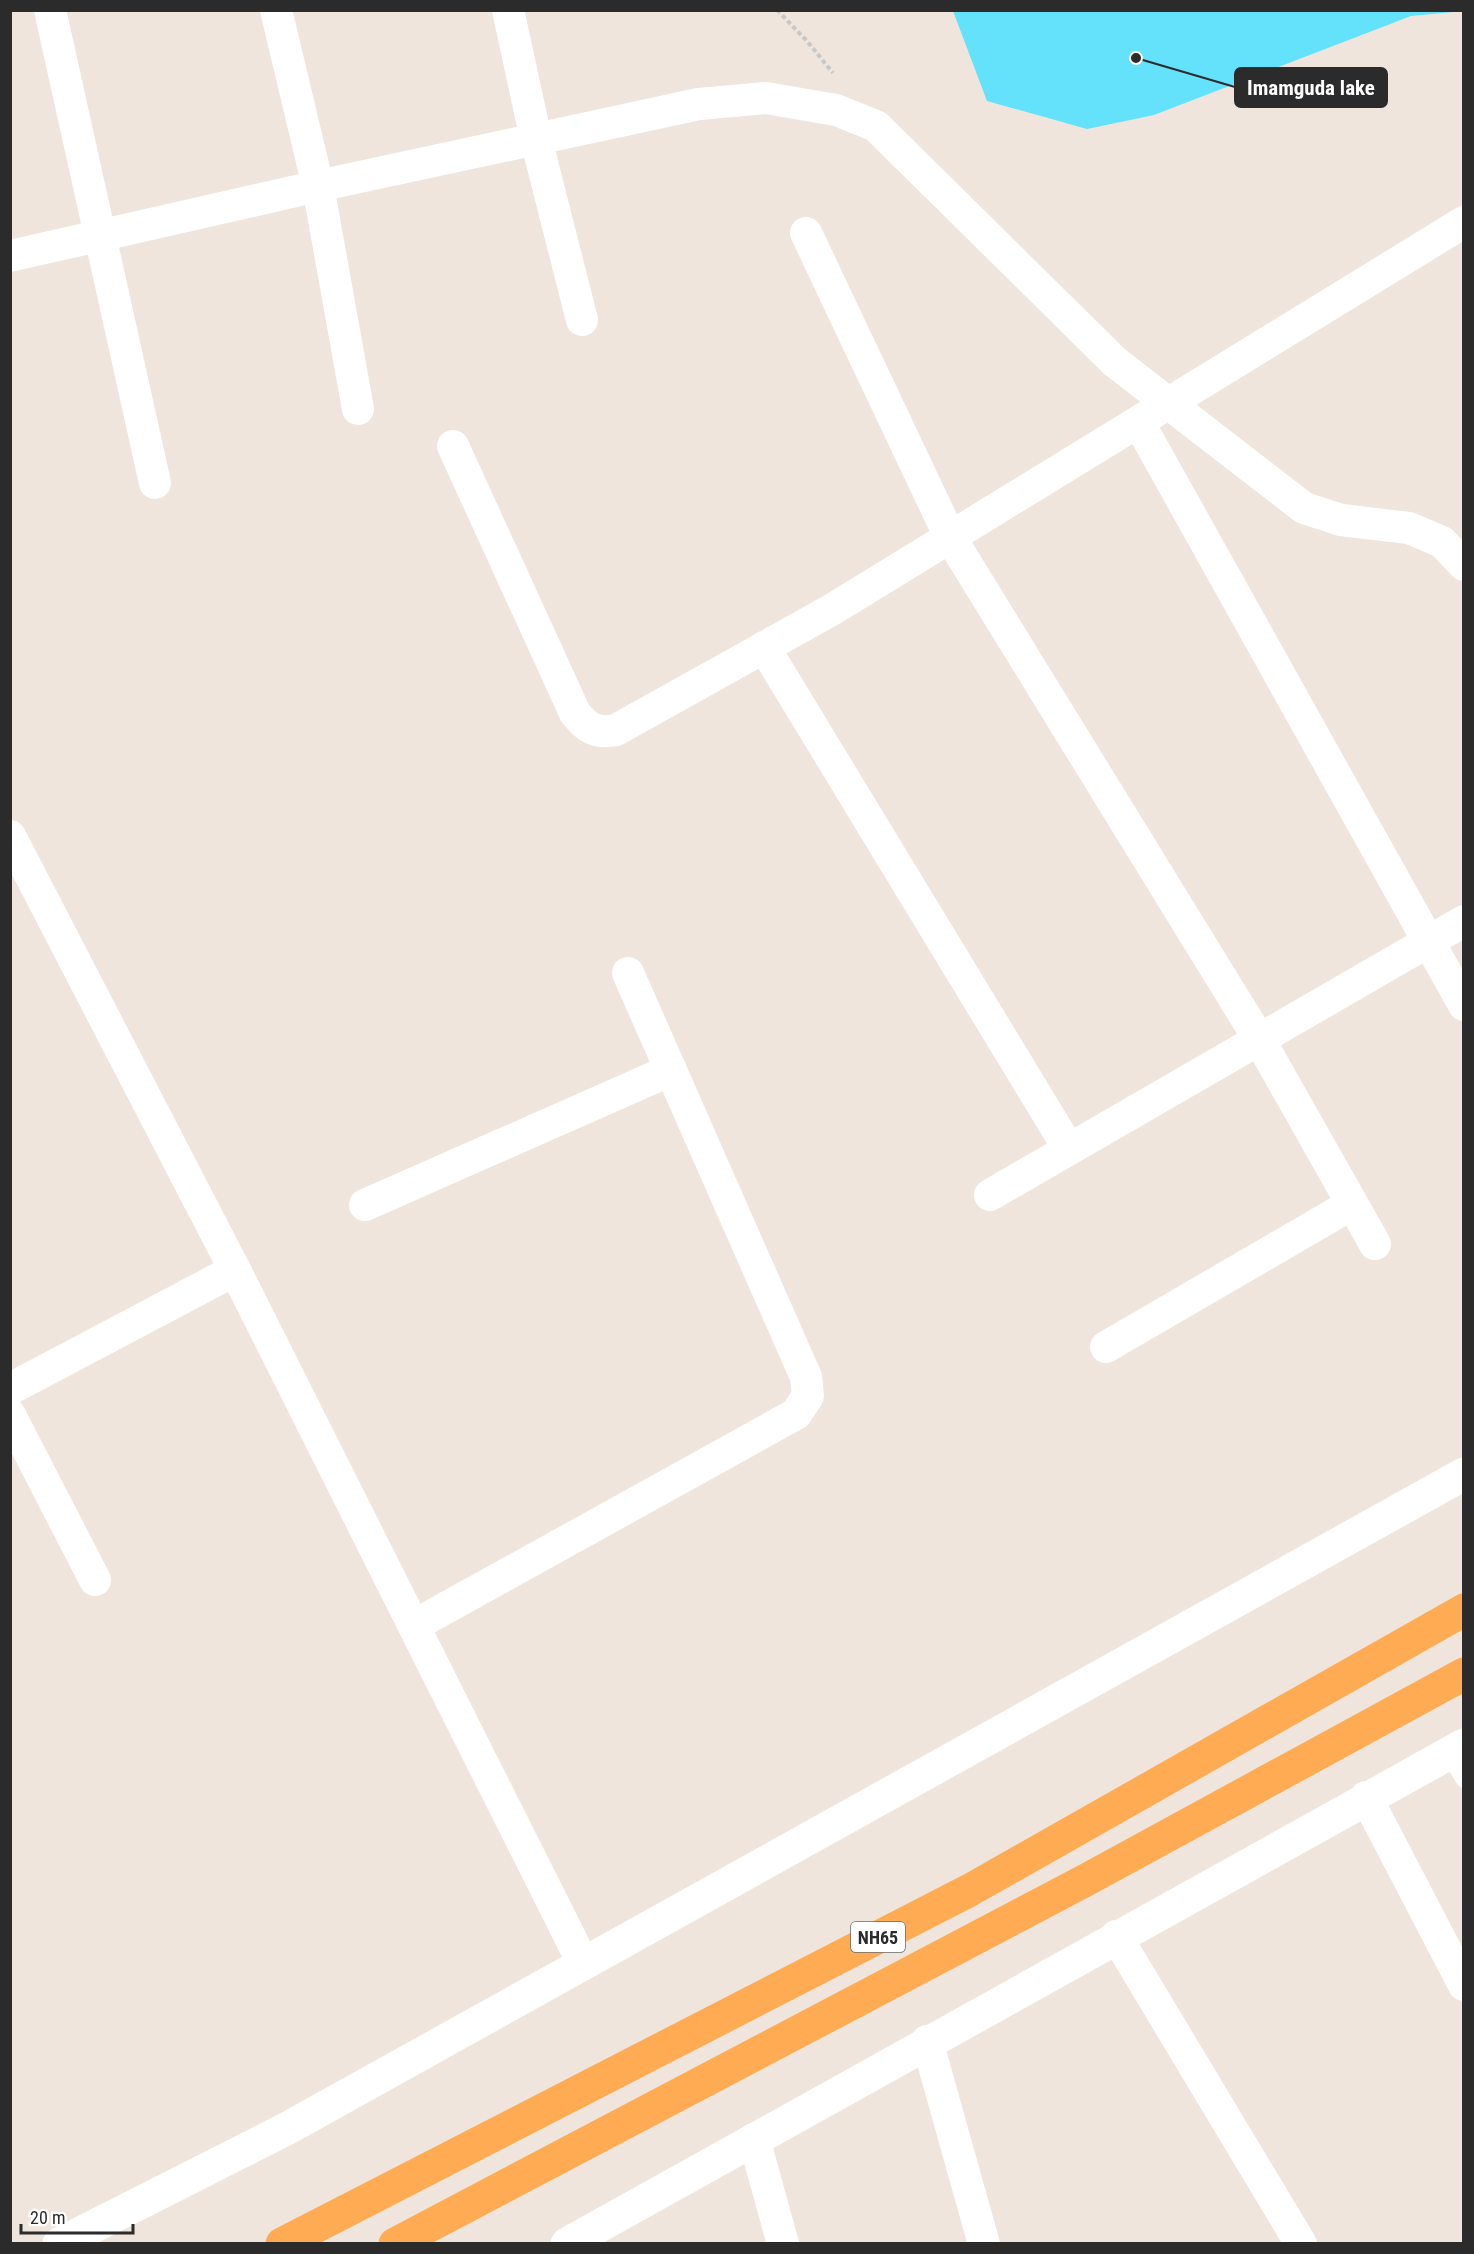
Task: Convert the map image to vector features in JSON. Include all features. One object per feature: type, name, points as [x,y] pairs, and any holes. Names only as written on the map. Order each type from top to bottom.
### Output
[{"type":"highway","name":"NH65","points":[[282,2244],[970,1890],[1464,1610]]},
{"type":"highway","name":"NH65","points":[[395,2244],[1076,1885],[1464,1674]]},
{"type":"street","points":[[50,10],[155,483]]},
{"type":"street","points":[[276,10],[318,186],[358,409]]},
{"type":"street","points":[[508,10],[536,139],[582,321]]},
{"type":"street","points":[[10,256],[318,186],[699,104],[766,98],[837,110],[876,126],[1115,362],[1304,508],[1341,520],[1409,528],[1442,542],[1464,565]]},
{"type":"street","points":[[453,446],[575,713],[587,727],[603,732],[616,730],[764,647],[950,537],[1169,405],[1464,222]]},
{"type":"street","points":[[806,233],[950,537],[1259,1039],[1375,1244]]},
{"type":"street","points":[[1139,423],[1464,1005]]},
{"type":"street","points":[[764,647],[1069,1149]]},
{"type":"street","points":[[10,836],[235,1270],[583,1963]]},
{"type":"street","points":[[990,1195],[1427,940],[1464,921]]},
{"type":"street","points":[[415,1625],[796,1414],[808,1396],[806,1377],[628,973]]},
{"type":"street","points":[[365,1205],[670,1070]]},
{"type":"street","points":[[1106,1347],[1352,1203]]},
{"type":"street","points":[[10,1389],[235,1270]]},
{"type":"street","points":[[10,1415],[94,1580]]},
{"type":"street","points":[[60,2244],[288,2128],[1464,1474]]},
{"type":"street","points":[[567,2244],[1366,1797],[1459,1759]]},
{"type":"street","points":[[1366,1797],[1464,1985]]},
{"type":"street","points":[[1116,1936],[1301,2244]]},
{"type":"street","points":[[927,2041],[984,2244]]},
{"type":"street","points":[[754,2139],[783,2244]]},
{"type":"path","points":[[777,10],[835,75]]},
{"type":"water","points":[[953,11],[1464,11],[1411,16],[1154,115],[1087,129],[987,101]]},
{"type":"place","name":"Imamguda lake","points":[[1136,58]]}]
